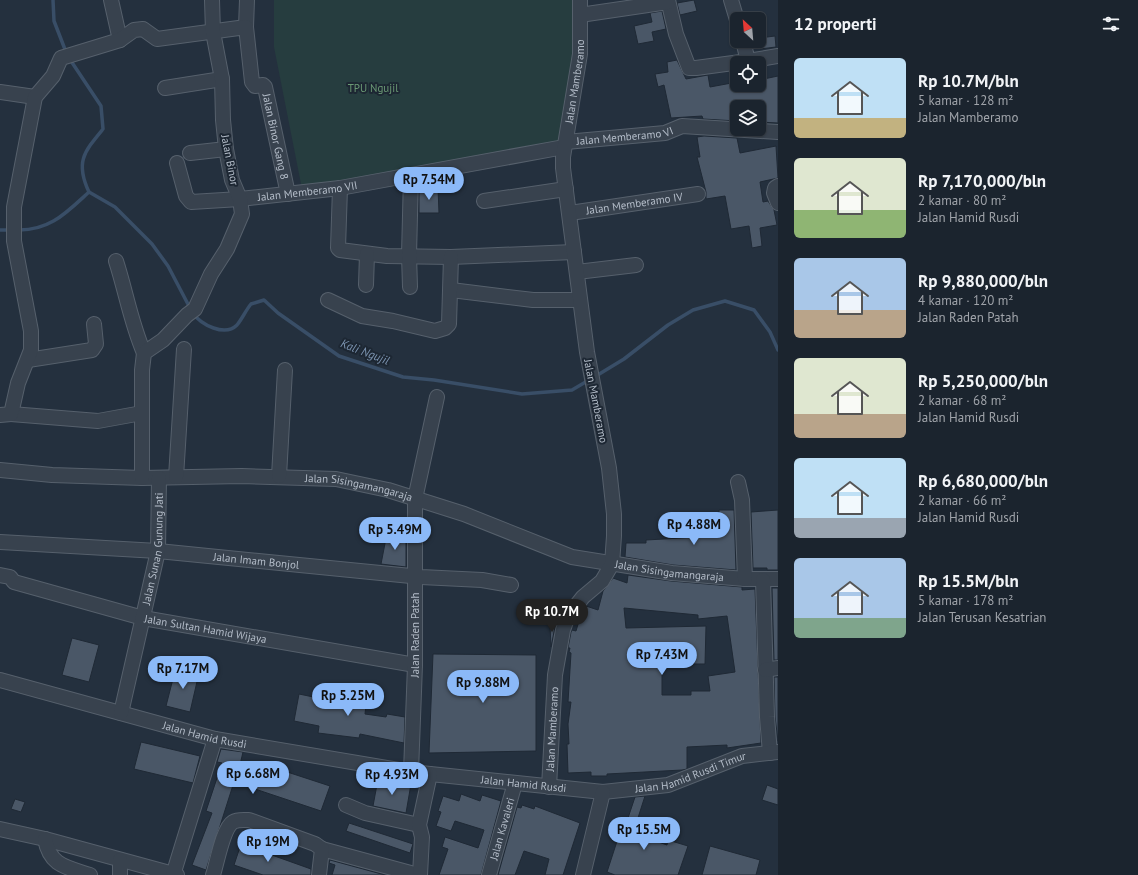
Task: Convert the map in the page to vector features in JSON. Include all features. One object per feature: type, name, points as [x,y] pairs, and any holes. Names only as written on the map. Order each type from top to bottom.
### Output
[{"type":"street","points":[[112,0],[120,40]]},
{"type":"street","name":"Jalan Binor","points":[[144,352],[163,340],[191,312],[240,222],[242,214],[240,199],[232,180],[226,149],[223,120],[222,78],[213,32],[212,0]]},
{"type":"street","points":[[142,413],[98,421],[5,415],[28,360],[30,350],[31,331],[14,241],[14,207],[35,97],[53,76],[61,58],[79,54],[120,40],[134,30],[143,29],[158,39],[246,27],[247,0]]},
{"type":"street","name":"Jalan Mamberamo","points":[[549,787],[555,675],[563,630],[568,616],[583,597],[602,581],[612,564],[614,514],[609,468],[596,404],[579,300],[570,213],[563,168],[565,145],[580,54],[580,0]]},
{"type":"street","points":[[731,0],[735,12]]},
{"type":"street","points":[[580,15],[668,1],[676,34],[689,68],[730,63]]},
{"type":"street","name":"Jalan Binor Gang 8","points":[[246,27],[252,82],[255,86],[263,85],[265,87],[288,194]]},
{"type":"street","points":[[766,58],[778,56]]},
{"type":"street","points":[[165,88],[222,78]]},
{"type":"street","points":[[0,92],[35,97]]},
{"type":"street","name":"Jalan Memberamo VI","points":[[565,145],[617,136],[665,133],[682,126],[777,136]]},
{"type":"street","name":"Jalan Memberamo VII","points":[[177,163],[186,196],[191,202],[240,199],[340,188],[411,176],[565,145]]},
{"type":"street","points":[[190,154],[226,149]]},
{"type":"street","points":[[410,288],[409,255],[411,176]]},
{"type":"street","points":[[778,186],[774,190],[778,203]]},
{"type":"street","points":[[340,188],[338,248],[342,251],[387,256],[409,255],[451,257],[574,252]]},
{"type":"street","points":[[484,200],[566,189]]},
{"type":"street","name":"Jalan Memberamo IV","points":[[570,213],[698,194]]},
{"type":"street","points":[[366,285],[367,254]]},
{"type":"street","points":[[328,300],[362,316],[393,321],[435,331],[445,328],[449,324],[451,257]]},
{"type":"street","points":[[116,261],[127,294],[128,310],[144,352],[142,478]]},
{"type":"street","points":[[577,272],[636,265]]},
{"type":"street","points":[[451,290],[533,300],[579,300]]},
{"type":"street","points":[[28,360],[92,350],[96,344],[94,324]]},
{"type":"street","points":[[176,477],[184,349]]},
{"type":"street","points":[[279,476],[285,370]]},
{"type":"street","name":"Jalan Raden Patah","points":[[411,772],[415,665],[415,499],[438,397]]},
{"type":"street","name":"Jalan Sisingamangaraja","points":[[0,470],[52,475],[142,478],[279,476],[336,479],[388,490],[464,514],[572,557],[672,573],[745,579],[778,579]]},
{"type":"street","name":"Jalan Sunan Gunung Jati","points":[[121,713],[158,551],[159,478]]},
{"type":"street","points":[[738,482],[742,500],[745,579]]},
{"type":"street","name":"Jalan Imam Bonjol","points":[[0,542],[158,551],[414,576],[482,580],[511,585]]},
{"type":"street","name":"Jalan Sultan Hamid Wijaya","points":[[0,576],[10,577],[14,582],[143,618],[415,665]]},
{"type":"street","points":[[763,580],[772,669],[774,752]]},
{"type":"street","name":"Jalan Hamid Rusdi","points":[[0,680],[215,739],[411,772],[603,792]]},
{"type":"street","points":[[0,829],[45,839],[175,875],[215,739]]},
{"type":"street","name":"Jalan Hamid Rusdi Timur","points":[[603,792],[668,785],[742,756],[774,752]]},
{"type":"street","points":[[213,875],[227,829],[232,822],[238,819],[249,820],[304,838],[322,849],[419,875],[422,837],[419,825],[430,774]]},
{"type":"street","name":"Jalan Kavaleri","points":[[489,875],[515,783]]},
{"type":"street","points":[[583,875],[603,792]]},
{"type":"street","points":[[346,805],[365,813],[419,825]]},
{"type":"street","points":[[45,839],[47,850],[57,864],[90,875]]},
{"type":"street","points":[[319,875],[322,849]]},
{"type":"street","points":[[120,860],[120,875]]},
{"type":"green space","name":"TPU Ngujil","points":[[274,0],[573,0],[572,63],[560,143],[302,189],[274,47]]},
{"type":"building","points":[[694,0],[697,11],[680,15],[677,3]]},
{"type":"building","points":[[662,11],[666,29],[652,32],[654,41],[638,44],[634,26],[652,22],[650,13]]},
{"type":"building","points":[[775,36],[776,47],[760,49],[766,48],[766,37]]},
{"type":"building","points":[[677,60],[686,79],[708,75],[710,87],[730,83],[730,92],[766,92],[766,79],[778,76],[778,123],[766,122],[766,100],[730,100],[730,121],[703,119],[702,116],[671,118],[664,85],[658,87],[655,74],[668,72],[667,62]]},
{"type":"building","points":[[697,137],[737,138],[740,153],[776,146],[778,178],[760,182],[763,202],[768,201],[774,210],[777,225],[760,228],[762,246],[752,248],[749,226],[731,229],[725,196],[706,199],[706,192],[697,157],[700,157]]},
{"type":"building","points":[[438,188],[439,213],[419,213],[419,189]]},
{"type":"building","points":[[719,510],[734,510],[736,570],[673,565],[625,557],[626,543],[646,543],[646,540],[699,537],[700,515],[719,515]]},
{"type":"building","points":[[778,510],[778,570],[753,568],[751,512]]},
{"type":"building","points":[[387,533],[406,536],[406,567],[381,564]]},
{"type":"building","points":[[628,575],[671,581],[742,587],[742,590],[755,589],[761,743],[727,748],[727,745],[687,747],[687,769],[682,770],[607,774],[607,776],[591,776],[591,772],[568,773],[567,744],[569,744],[568,724],[571,702],[568,702],[571,653],[569,652],[570,648],[568,648],[571,632],[572,630],[576,631],[581,614],[586,606],[598,610],[603,591],[613,578],[627,583]],"holes":[[[624,608],[698,615],[698,619],[727,616],[735,672],[708,676],[710,691],[691,691],[691,695],[662,695],[662,664],[705,664],[706,626],[626,628]]]},
{"type":"building","points":[[772,588],[778,588],[778,660],[774,660]]},
{"type":"building","points":[[550,626],[555,627],[551,647]]},
{"type":"building","points":[[72,638],[99,645],[89,682],[62,675]]},
{"type":"building","points":[[433,654],[536,655],[536,751],[429,753]]},
{"type":"building","points":[[176,667],[199,673],[190,712],[166,706]]},
{"type":"building","points":[[774,677],[778,677],[778,741],[775,717]]},
{"type":"building","points":[[324,690],[367,696],[365,714],[386,717],[387,714],[405,717],[404,743],[360,734],[359,738],[318,733],[319,726],[294,721],[299,694],[323,699]]},
{"type":"building","points":[[141,742],[200,756],[193,783],[134,769]]},
{"type":"building","points":[[221,749],[243,752],[239,769],[268,779],[272,767],[330,786],[321,811],[234,782],[206,870],[192,865],[212,813],[206,811],[222,763],[217,762]]},
{"type":"building","points":[[378,779],[411,784],[406,813],[373,806]]},
{"type":"building","points":[[767,785],[778,789],[778,805],[762,800]]},
{"type":"building","points":[[461,794],[480,801],[482,795],[501,801],[481,875],[439,875],[448,849],[442,847],[445,837],[478,848],[484,830],[455,821],[451,831],[436,826],[441,812],[438,811],[443,796],[459,801]]},
{"type":"building","points":[[645,796],[637,821],[642,823],[638,835],[667,845],[668,840],[688,846],[678,875],[615,875],[607,872],[620,832],[626,817],[628,818],[635,797]]},
{"type":"building","points":[[15,799],[25,802],[21,812],[11,809]]},
{"type":"building","points":[[522,805],[534,809],[535,806],[580,823],[563,875],[545,875],[549,859],[524,851],[515,875],[498,875],[517,807],[521,808]]},
{"type":"building","points":[[349,823],[413,844],[410,853],[346,831]]},
{"type":"building","points":[[241,844],[311,869],[311,875],[263,875],[234,865]]},
{"type":"building","points":[[710,846],[760,860],[756,875],[702,875]]},
{"type":"building","points":[[330,860],[385,875],[332,875],[335,865],[329,863]]},
{"type":"waterway","points":[[53,0],[54,21],[66,52]]},
{"type":"waterway","points":[[69,58],[101,106],[103,129],[91,144],[82,165],[85,182],[89,192]]},
{"type":"waterway","name":"Kali Ngujil","points":[[17,230],[29,229],[48,224],[73,207],[89,192],[115,207],[152,244],[168,266],[190,308]]},
{"type":"waterway","name":"Kali Ngujil","points":[[0,230],[11,230]]},
{"type":"waterway","name":"Kali Ngujil","points":[[193,313],[207,325],[220,330],[226,330],[237,325],[251,304],[264,300],[278,313],[339,356],[403,377],[434,380],[522,394],[572,390],[589,380]]},
{"type":"waterway","name":"Kali Ngujil","points":[[596,376],[624,359],[668,325],[693,310],[725,301],[754,310],[770,332],[778,350]]}]
